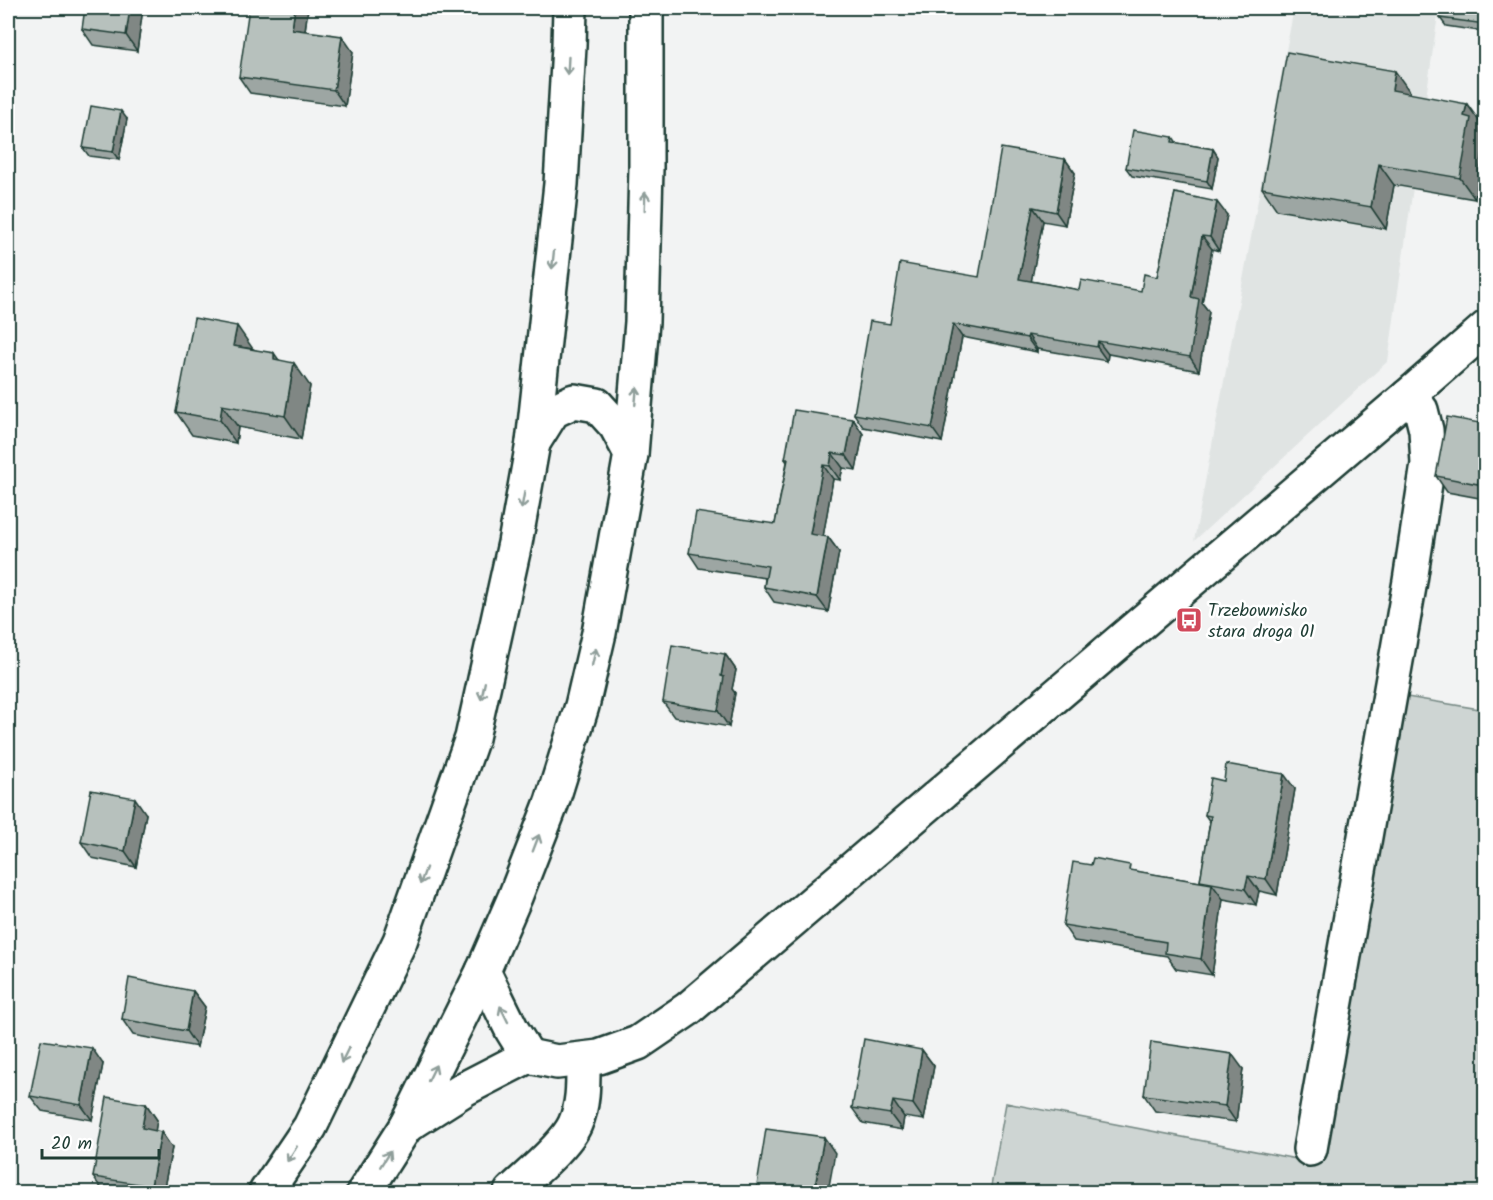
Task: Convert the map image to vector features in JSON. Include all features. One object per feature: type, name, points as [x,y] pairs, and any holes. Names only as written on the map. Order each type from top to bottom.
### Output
[{"type":"main road","points":[[267,1192],[310,1127],[400,941],[472,738],[515,543],[533,442],[561,184],[570,8]]},
{"type":"main road","points":[[364,1192],[406,1126],[483,971],[552,802],[582,706],[599,633],[631,454],[642,322],[646,168],[646,8]]},
{"type":"main road","points":[[406,1126],[466,1088],[528,1056],[557,1062],[583,1060],[616,1052],[638,1043],[688,1009],[1485,328]]},
{"type":"main road","points":[[1310,1149],[1410,581],[1428,464],[1426,430],[1421,410],[1408,396]]},
{"type":"main road","points":[[533,442],[553,411],[574,401],[597,405],[616,426],[631,454]]},
{"type":"main road","points":[[483,971],[512,1030],[528,1056]]},
{"type":"main road","points":[[511,1192],[562,1143],[575,1126],[581,1107],[583,1060]]},
{"type":"shaded area","points":[[1294,8],[1439,8],[1388,361],[1194,541]]},
{"type":"shaded area","points":[[1401,696],[1485,710],[1485,1192],[990,1192],[1006,1103],[1312,1162]]},
{"type":"building","points":[[85,8],[130,8],[126,35],[82,29]]},
{"type":"building","points":[[249,8],[295,8],[292,29],[342,36],[334,90],[239,77]]},
{"type":"building","points":[[1442,8],[1485,8],[1485,24],[1440,18]]},
{"type":"building","points":[[1287,52],[1395,71],[1392,90],[1467,104],[1464,116],[1471,118],[1460,178],[1379,164],[1371,207],[1262,188]]},
{"type":"building","points":[[91,106],[121,111],[113,152],[83,148]]},
{"type":"building","points":[[1133,130],[1173,137],[1172,142],[1213,149],[1207,181],[1126,168]]},
{"type":"building","points":[[1001,148],[1065,159],[1056,212],[1033,207],[1019,279],[1079,290],[1081,280],[1141,291],[1144,274],[1157,277],[1175,193],[1217,202],[1210,237],[1202,236],[1191,297],[1199,299],[1190,357],[1098,341],[1097,347],[1028,335],[1027,338],[953,324],[932,428],[854,414],[870,321],[890,324],[900,263],[979,277]]},
{"type":"building","points":[[194,318],[237,326],[233,346],[274,353],[274,359],[294,363],[285,416],[222,405],[220,420],[176,412]]},
{"type":"building","points":[[794,410],[853,419],[846,455],[832,453],[830,466],[823,465],[810,534],[828,537],[817,597],[764,587],[768,566],[689,553],[696,512],[775,524],[788,459],[785,459]]},
{"type":"building","points":[[1447,417],[1485,424],[1485,441],[1478,484],[1436,476]]},
{"type":"building","points":[[672,645],[725,654],[721,676],[724,677],[718,711],[663,702]]},
{"type":"building","points":[[1226,764],[1284,774],[1266,879],[1248,876],[1245,889],[1200,881],[1211,816],[1205,815],[1211,778],[1224,781]]},
{"type":"building","points":[[91,790],[135,798],[125,851],[81,842]]},
{"type":"building","points":[[1093,858],[1130,865],[1129,870],[1212,884],[1201,959],[1165,953],[1166,942],[1063,925],[1073,862],[1091,865]]},
{"type":"building","points":[[129,978],[193,991],[186,1031],[122,1019]]},
{"type":"building","points":[[864,1039],[922,1050],[913,1104],[893,1101],[890,1114],[852,1108]]},
{"type":"building","points":[[41,1040],[92,1048],[81,1105],[30,1096]]},
{"type":"building","points":[[1151,1042],[1232,1054],[1225,1106],[1144,1095]]},
{"type":"building","points":[[107,1097],[146,1104],[142,1128],[161,1132],[151,1186],[93,1177]]},
{"type":"building","points":[[766,1129],[824,1137],[814,1192],[756,1192]]},
{"type":"place","name":"Trzebownisko stara droga 01","points":[[1189,620]]}]
